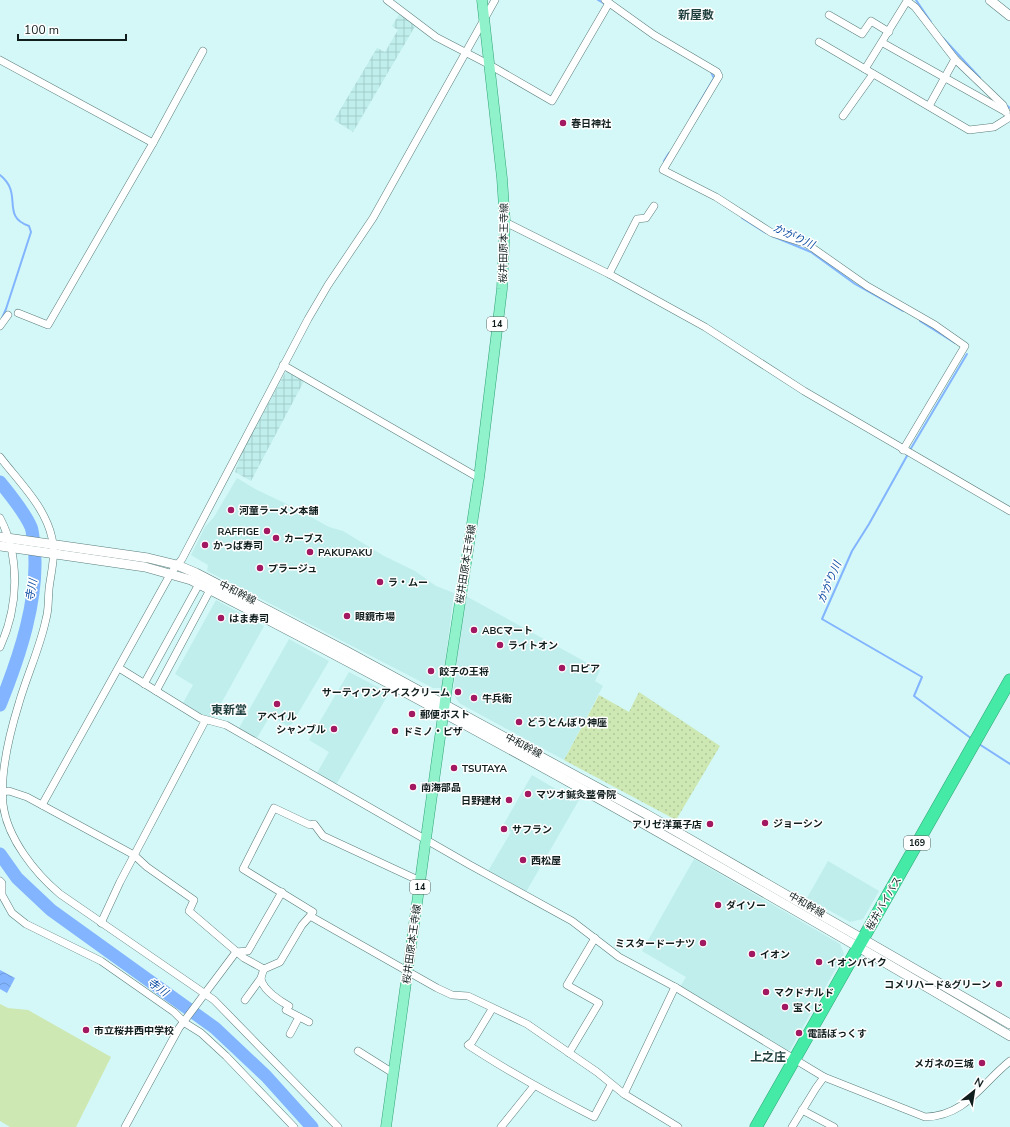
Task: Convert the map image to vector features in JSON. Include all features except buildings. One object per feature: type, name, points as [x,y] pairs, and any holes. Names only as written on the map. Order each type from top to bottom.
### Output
[{"type":"highway","name":"桜井バイパス","points":[[756,1127],[1010,680]]},
{"type":"main road","name":"桜井田原本王寺線","points":[[386,1127],[444,709],[479,478],[502,289],[505,222],[502,178],[482,0]]},
{"type":"main road","points":[[990,0],[1010,16]]},
{"type":"main road","name":"中和幹線","points":[[6,542],[52,549],[171,573],[199,584],[444,709]]},
{"type":"main road","name":"中和幹線","points":[[52,549],[148,558],[178,565],[260,605],[643,822],[1010,1024]]},
{"type":"main road","name":"中和幹線","points":[[861,942],[1010,1036]]},
{"type":"street","points":[[387,0],[436,37],[488,64],[552,101],[607,1],[654,35],[717,72],[719,76],[663,170],[716,197],[772,233],[807,244],[867,286],[935,325],[966,346],[903,450]]},
{"type":"street","points":[[42,805],[146,621],[171,573],[178,565],[235,461],[283,365],[328,285],[373,218],[495,0]]},
{"type":"street","points":[[865,69],[908,1],[915,7],[955,59],[1003,105],[1009,115]]},
{"type":"street","points":[[829,15],[862,34],[871,21],[889,32]]},
{"type":"street","points":[[819,42],[969,130],[994,127],[1009,115]]},
{"type":"street","points":[[882,43],[1009,115]]},
{"type":"street","points":[[18,313],[48,325],[153,143],[203,51]]},
{"type":"street","points":[[929,106],[955,59]]},
{"type":"street","points":[[0,60],[153,143]]},
{"type":"street","points":[[843,116],[873,74]]},
{"type":"street","points":[[609,274],[637,219],[646,218],[654,206]]},
{"type":"street","points":[[505,222],[609,274],[705,327],[804,391],[1010,511]]},
{"type":"street","points":[[0,326],[8,315]]},
{"type":"street","points":[[283,365],[479,478]]},
{"type":"street","points":[[0,457],[46,520],[52,549],[47,618],[19,703],[9,740],[1,792],[7,820],[30,864],[43,880],[60,894],[203,996],[214,1000],[338,1127]]},
{"type":"street","points":[[0,518],[14,573],[15,593],[7,632],[0,647]]},
{"type":"street","points":[[144,684],[199,584]]},
{"type":"street","points":[[156,691],[210,590]]},
{"type":"street","points":[[119,668],[205,721],[226,725],[426,840],[543,904],[572,921],[619,957],[675,987],[824,1077],[925,1117],[938,1117],[953,1112],[1010,1061]]},
{"type":"street","points":[[101,923],[134,855],[205,721]]},
{"type":"street","points":[[1,792],[14,792],[42,805],[134,855],[147,867],[194,900],[189,911],[236,952],[264,969]]},
{"type":"street","points":[[246,1000],[261,978],[264,969],[280,962],[302,925],[313,912],[243,869],[274,808],[310,825],[314,824],[323,836],[420,881]]},
{"type":"street","points":[[0,881],[2,883],[2,895],[12,913],[26,924],[101,961],[186,1021],[226,1056],[294,1127]]},
{"type":"street","points":[[125,1127],[179,1028],[186,1021],[236,952],[248,951],[282,892]]},
{"type":"street","points":[[310,916],[452,996],[468,996],[534,1028],[597,1072],[611,1085],[624,1094],[678,1127]]},
{"type":"street","points":[[569,1053],[599,1003],[567,985],[594,938]]},
{"type":"street","points":[[261,978],[269,990],[279,1000],[288,1006],[286,1010],[309,1022]]},
{"type":"street","points":[[624,1094],[675,987]]},
{"type":"street","points":[[492,1008],[468,1045],[534,1086],[594,1117],[611,1085]]},
{"type":"street","points":[[290,1034],[299,1017]]},
{"type":"street","points":[[358,1051],[393,1073]]},
{"type":"street","points":[[792,1127],[824,1077]]},
{"type":"street","points":[[500,1127],[534,1086]]},
{"type":"street","points":[[802,1110],[834,1127]]},
{"type":"shaded area","points":[[400,13],[417,23],[353,132],[334,120],[377,48],[385,52],[398,30],[392,26]]},
{"type":"shaded area","points":[[288,372],[304,381],[251,481],[235,472],[243,449],[285,373]]},
{"type":"shaded area","points":[[237,478],[329,527],[343,531],[384,556],[415,571],[436,586],[454,593],[442,688],[433,688],[207,571],[208,565],[191,555],[205,527],[214,517]]},
{"type":"shaded area","points":[[464,595],[600,670],[595,681],[603,686],[564,760],[459,703],[453,693]]},
{"type":"shaded area","points":[[216,600],[264,626],[213,718],[206,717],[183,703],[193,685],[175,674]]},
{"type":"shaded area","points":[[289,639],[329,661],[290,727],[270,716],[257,738],[239,728]]},
{"type":"shaded area","points":[[349,672],[389,693],[336,785],[317,773],[329,752],[309,740]]},
{"type":"shaded area","points":[[532,775],[566,795],[579,800],[526,892],[488,871],[511,832],[502,827]]},
{"type":"shaded area","name":"イオン","points":[[694,859],[840,944],[844,954],[790,1050],[786,1051],[680,987],[686,977],[642,951]]},
{"type":"shaded area","points":[[828,861],[879,891],[863,919],[850,922],[807,898]]},
{"type":"green space","points":[[639,692],[720,746],[676,820],[564,760],[599,695],[629,712]]},
{"type":"green space","points":[[0,1004],[8,1008],[28,1010],[111,1057],[76,1127],[10,1127],[0,1121]]},
{"type":"water","points":[[0,970],[15,978],[7,993],[0,989]]},
{"type":"waterway","name":"かがり川","points":[[598,0],[605,4]]},
{"type":"waterway","points":[[916,0],[931,22]]},
{"type":"waterway","points":[[943,38],[980,78]]},
{"type":"waterway","name":"かがり川","points":[[691,117],[714,78],[711,72]]},
{"type":"waterway","points":[[1005,104],[1010,108]]},
{"type":"waterway","name":"かがり川","points":[[664,161],[669,153]]},
{"type":"waterway","points":[[0,175],[7,182],[11,190],[13,210],[16,216],[20,222],[29,226],[31,232],[2,318]]},
{"type":"waterway","name":"かがり川","points":[[742,218],[766,233]]},
{"type":"waterway","name":"かがり川","points":[[772,236],[811,252],[855,284],[903,311]]},
{"type":"waterway","name":"かがり川","points":[[920,321],[955,343]]},
{"type":"waterway","name":"かがり川","points":[[910,450],[967,354]]},
{"type":"waterway","name":"かがり川","points":[[908,454],[869,524],[852,551],[822,619],[922,677],[914,696],[972,739]]},
{"type":"waterway","name":"寺川","points":[[0,482],[21,509],[31,527],[35,565],[31,606],[26,627],[21,647],[0,705]]},
{"type":"waterway","name":"かがり川","points":[[979,744],[1010,764]]},
{"type":"waterway","name":"寺川","points":[[0,854],[17,878],[51,910],[215,1028],[266,1076],[312,1127]]},
{"type":"place","name":"春日神社","points":[[563,123]]},
{"type":"place","name":"河童ラーメン本舗","points":[[231,510]]},
{"type":"place","name":"RAFFIGE","points":[[267,531]]},
{"type":"place","name":"カーブス","points":[[276,538]]},
{"type":"place","name":"かっぱ寿司","points":[[205,545]]},
{"type":"place","name":"PAKUPAKU","points":[[310,552]]},
{"type":"place","name":"プラージュ","points":[[260,568]]},
{"type":"place","name":"ラ・ムー","points":[[380,582]]},
{"type":"place","name":"眼鏡市場","points":[[347,616]]},
{"type":"place","name":"はま寿司","points":[[221,618]]},
{"type":"place","name":"ABCマート","points":[[474,630]]},
{"type":"place","name":"ライトオン","points":[[500,645]]},
{"type":"place","name":"ロピア","points":[[562,668]]},
{"type":"place","name":"餃子の王将","points":[[431,671]]},
{"type":"place","name":"サーティワンアイスクリーム","points":[[458,692]]},
{"type":"place","name":"牛兵衛","points":[[474,698]]},
{"type":"place","name":"アベイル","points":[[277,704]]},
{"type":"place","name":"郵便ポスト","points":[[412,714]]},
{"type":"place","name":"どうとんぼり神座","points":[[519,722]]},
{"type":"place","name":"シャンブル","points":[[334,729]]},
{"type":"place","name":"ドミノ・ピザ","points":[[395,731]]},
{"type":"place","name":"TSUTAYA","points":[[454,768]]},
{"type":"place","name":"南海部品","points":[[413,787]]},
{"type":"place","name":"マツオ鍼灸整骨院","points":[[528,794]]},
{"type":"place","name":"日野建材","points":[[509,800]]},
{"type":"place","name":"ジョーシン","points":[[765,823]]},
{"type":"place","name":"アリゼ洋菓子店","points":[[710,824]]},
{"type":"place","name":"サフラン","points":[[504,829]]},
{"type":"place","name":"西松屋","points":[[523,860]]},
{"type":"place","name":"ダイソー","points":[[718,905]]},
{"type":"place","name":"ミスタードーナツ","points":[[703,943]]},
{"type":"place","name":"イオン","points":[[752,954]]},
{"type":"place","name":"イオンバイク","points":[[819,962]]},
{"type":"place","name":"コメリハード&グリーン","points":[[999,984]]},
{"type":"place","name":"マクドナルド","points":[[766,992]]},
{"type":"place","name":"宝くじ","points":[[785,1007]]},
{"type":"place","name":"市立桜井西中学校","points":[[86,1030]]},
{"type":"place","name":"電話ぼっくす","points":[[799,1033]]},
{"type":"place","name":"メガネの三城","points":[[982,1063]]},
{"type":"district","name":"新屋敷","points":[[696,15]]},
{"type":"district","name":"東新堂","points":[[229,710]]},
{"type":"district","name":"上之庄","points":[[768,1057]]}]
